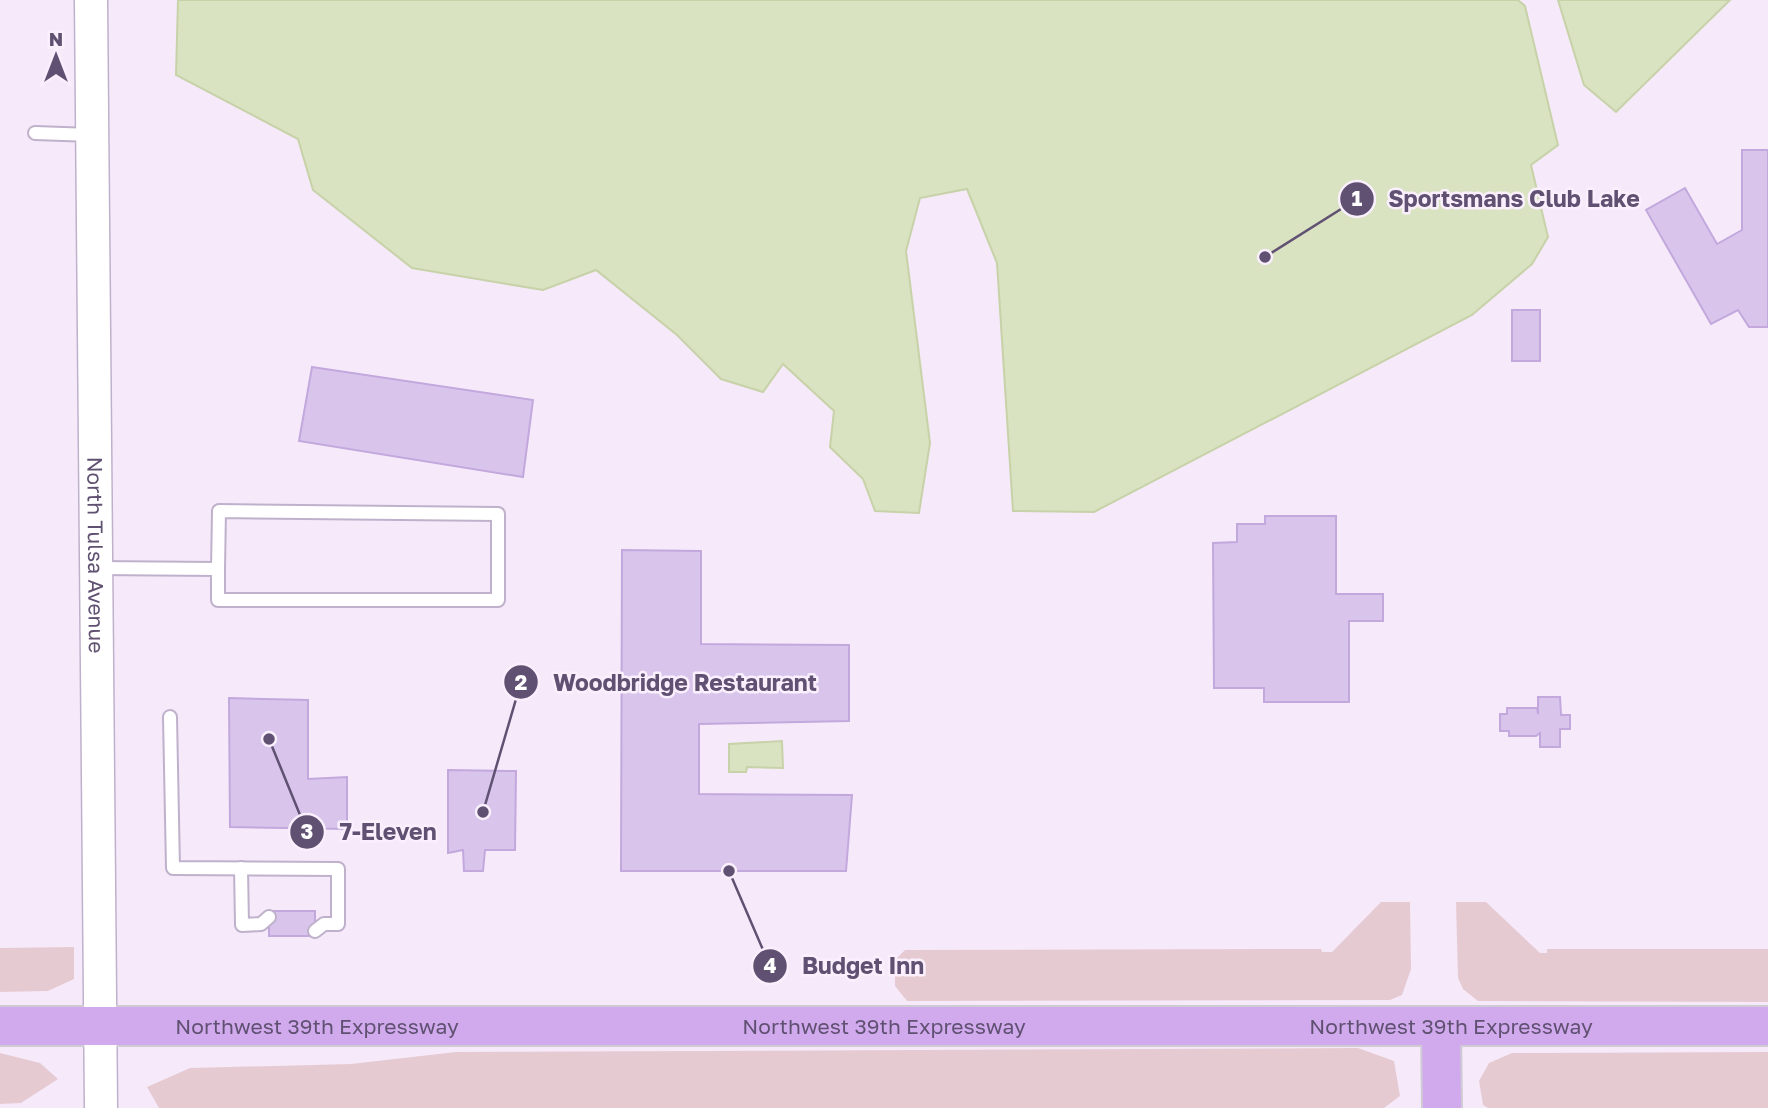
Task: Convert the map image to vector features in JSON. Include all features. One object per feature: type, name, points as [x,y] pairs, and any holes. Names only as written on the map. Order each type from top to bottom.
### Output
[{"type":"highway","name":"Northwest 39th Expressway","points":[[0,1026],[1768,1026]]},
{"type":"highway","points":[[1441,1027],[1443,1108]]},
{"type":"street","name":"North Tulsa Avenue","points":[[91,0],[101,1108]]},
{"type":"lane","points":[[35,133],[93,135]]},
{"type":"lane","points":[[219,511],[498,514],[498,600],[218,600],[218,569],[219,511]]},
{"type":"lane","points":[[95,568],[218,569]]},
{"type":"lane","points":[[170,717],[173,868],[338,869],[338,924],[318,924]]},
{"type":"lane","points":[[241,868],[242,925],[266,924]]},
{"type":"shaded area","points":[[178,0],[1518,0],[1525,6],[1558,145],[1531,165],[1548,237],[1532,264],[1472,315],[1094,512],[1013,511],[997,263],[967,189],[920,198],[906,251],[930,443],[919,513],[875,511],[863,479],[830,447],[834,411],[783,364],[763,392],[721,379],[677,335],[596,270],[543,290],[412,268],[313,190],[298,139],[176,75]]},
{"type":"shaded area","points":[[1558,0],[1730,0],[1616,112],[1584,85]]},
{"type":"shaded area","points":[[782,741],[783,768],[747,767],[746,772],[729,772],[729,744]]},
{"type":"shaded area","points":[[1381,902],[1410,902],[1411,969],[1402,995],[1390,1000],[907,1001],[895,986],[895,960],[905,950],[1321,949],[1322,952],[1332,952]]},
{"type":"shaded area","points":[[1456,902],[1486,902],[1540,953],[1547,953],[1547,949],[1768,949],[1768,1002],[1478,1001],[1463,989],[1458,978]]},
{"type":"shaded area","points":[[74,947],[74,979],[48,991],[0,992],[0,948]]},
{"type":"shaded area","points":[[1358,1048],[1394,1061],[1400,1096],[1384,1108],[159,1108],[147,1087],[190,1068],[351,1064],[456,1052]]},
{"type":"shaded area","points":[[1768,1052],[1768,1108],[1488,1108],[1483,1105],[1479,1081],[1489,1063],[1512,1053]]},
{"type":"shaded area","points":[[0,1053],[40,1063],[58,1079],[21,1103],[0,1104]]},
{"type":"building","points":[[1742,150],[1768,150],[1768,327],[1749,327],[1738,310],[1711,324],[1646,210],[1685,188],[1717,244],[1742,230]]},
{"type":"building","points":[[1512,310],[1540,310],[1540,361],[1512,361]]},
{"type":"building","points":[[312,367],[533,400],[523,477],[299,441]]},
{"type":"building","points":[[1265,516],[1336,516],[1336,594],[1383,594],[1383,621],[1349,621],[1349,702],[1264,702],[1264,688],[1214,688],[1213,543],[1237,542],[1237,524],[1265,524]]},
{"type":"building","points":[[622,550],[701,551],[701,644],[849,645],[849,721],[699,724],[699,794],[852,795],[846,871],[621,871]]},
{"type":"building","points":[[1538,697],[1560,697],[1561,715],[1570,715],[1570,729],[1560,729],[1560,747],[1540,747],[1540,733],[1536,736],[1509,736],[1509,731],[1500,731],[1500,714],[1507,714],[1507,708],[1537,708],[1538,714]]},
{"type":"building","points":[[229,698],[308,700],[308,779],[347,777],[347,829],[230,827]]},
{"type":"building","points":[[448,770],[516,771],[515,850],[485,850],[483,871],[464,871],[463,850],[448,853]]},
{"type":"building","points":[[269,911],[315,911],[315,936],[269,936]]},
{"type":"place","name":"Sportsmans Club Lake","points":[[1265,257]]},
{"type":"place","name":"7-Eleven","points":[[269,739]]},
{"type":"place","name":"Woodbridge Restaurant","points":[[483,812]]},
{"type":"place","name":"Budget Inn","points":[[729,871]]}]
